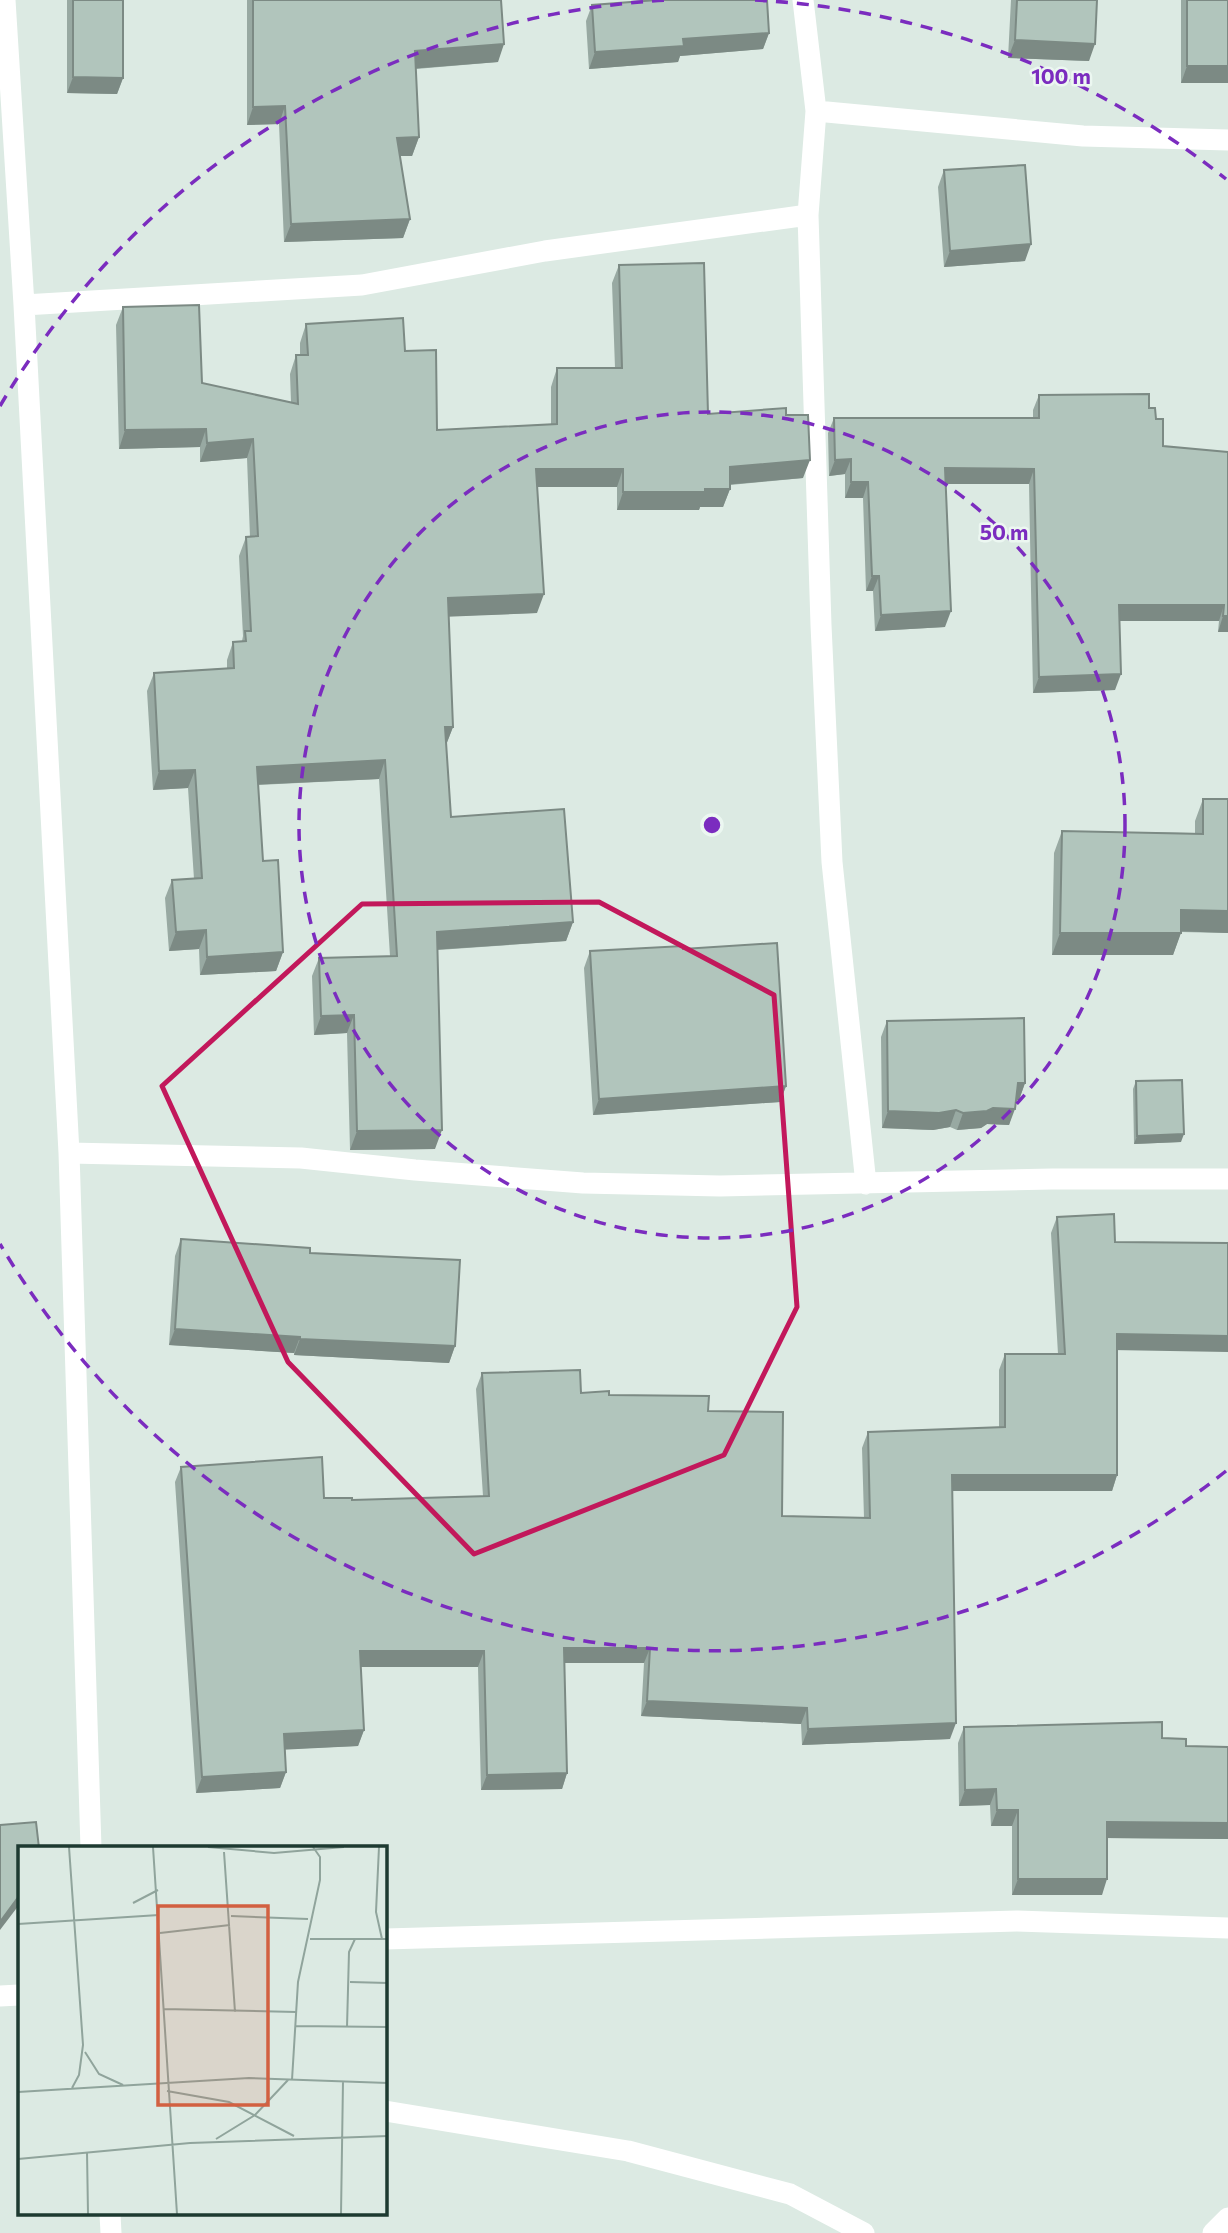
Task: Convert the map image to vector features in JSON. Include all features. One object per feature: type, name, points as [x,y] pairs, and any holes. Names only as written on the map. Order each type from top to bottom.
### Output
[{"type":"street","points":[[5,0],[5,104],[24,305],[69,1153],[91,1846]]},
{"type":"street","points":[[803,0],[816,111],[808,215],[821,625],[832,862],[866,1184]]},
{"type":"street","points":[[816,111],[1083,136],[1228,140]]},
{"type":"street","points":[[24,305],[362,285],[545,251],[808,215]]},
{"type":"street","points":[[69,1153],[301,1158],[583,1183],[720,1186],[1052,1179],[1228,1179]]},
{"type":"street","points":[[387,1939],[1017,1921],[1228,1928]]},
{"type":"street","points":[[0,1997],[18,1996]]},
{"type":"street","points":[[387,2111],[628,2151],[790,2194],[864,2233]]},
{"type":"street","points":[[1213,2233],[1228,2218]]},
{"type":"highlighted area","points":[[599,902],[774,995],[797,1307],[724,1455],[474,1554],[288,1362],[162,1086],[362,904]]},
{"type":"building","points":[[73,0],[123,0],[123,78],[73,77]]},
{"type":"building","points":[[253,0],[501,0],[504,44],[415,51],[419,137],[397,138],[410,219],[291,224],[285,106],[253,107]]},
{"type":"building","points":[[657,0],[767,0],[769,33],[683,39],[684,46],[595,52],[592,5]]},
{"type":"building","points":[[1017,0],[1097,0],[1095,44],[1015,40]]},
{"type":"building","points":[[1187,0],[1228,0],[1228,66],[1187,66]]},
{"type":"building","points":[[1025,165],[1031,244],[950,251],[944,170]]},
{"type":"building","points":[[704,263],[708,414],[786,408],[786,415],[808,415],[810,460],[730,467],[730,489],[705,489],[705,492],[623,492],[623,469],[536,469],[544,594],[448,598],[453,727],[445,727],[451,817],[564,809],[573,922],[437,932],[442,1130],[357,1131],[354,1015],[321,1016],[319,958],[397,956],[385,760],[257,767],[263,861],[278,860],[283,952],[207,957],[206,930],[176,932],[172,880],[202,878],[195,770],[159,771],[154,673],[234,668],[233,642],[246,641],[245,631],[251,631],[246,537],[258,536],[253,439],[207,443],[206,429],[125,430],[123,307],[199,305],[202,383],[298,404],[296,355],[308,355],[306,324],[403,318],[405,351],[436,350],[437,430],[557,424],[557,368],[622,368],[619,265]]},
{"type":"building","points":[[1149,394],[1149,408],[1155,408],[1156,419],[1163,419],[1163,446],[1228,452],[1228,616],[1223,616],[1224,605],[1119,605],[1121,674],[1039,677],[1034,469],[945,468],[951,611],[881,615],[879,576],[872,576],[868,482],[851,482],[851,459],[835,460],[834,418],[1039,418],[1039,395]]},
{"type":"building","points":[[1203,799],[1228,799],[1228,911],[1181,910],[1181,933],[1060,933],[1062,831],[1203,834]]},
{"type":"building","points":[[777,943],[786,1086],[599,1099],[590,951]]},
{"type":"building","points":[[1024,1018],[1025,1083],[1018,1083],[1015,1109],[993,1108],[963,1113],[956,1110],[939,1113],[888,1111],[887,1021]]},
{"type":"building","points":[[1182,1080],[1184,1134],[1137,1136],[1136,1081]]},
{"type":"building","points":[[1114,1214],[1115,1242],[1228,1243],[1228,1336],[1117,1334],[1117,1475],[952,1475],[956,1723],[808,1729],[807,1708],[647,1701],[650,1648],[564,1648],[567,1773],[487,1775],[484,1651],[360,1651],[364,1730],[284,1734],[286,1772],[202,1777],[181,1467],[322,1457],[324,1498],[352,1500],[489,1496],[482,1373],[580,1370],[581,1393],[609,1391],[609,1395],[709,1396],[708,1411],[783,1412],[782,1516],[870,1518],[868,1432],[1005,1427],[1005,1354],[1065,1354],[1057,1217]]},
{"type":"building","points":[[181,1239],[310,1248],[310,1253],[460,1260],[455,1346],[300,1339],[175,1329]]},
{"type":"building","points":[[1162,1722],[1162,1738],[1186,1739],[1186,1746],[1228,1747],[1228,1823],[1107,1822],[1107,1879],[1018,1879],[1018,1810],[997,1810],[996,1789],[965,1790],[964,1727]]},
{"type":"building","points":[[36,1822],[39,1846],[18,1846],[18,1897],[0,1922],[0,1825]]}]
